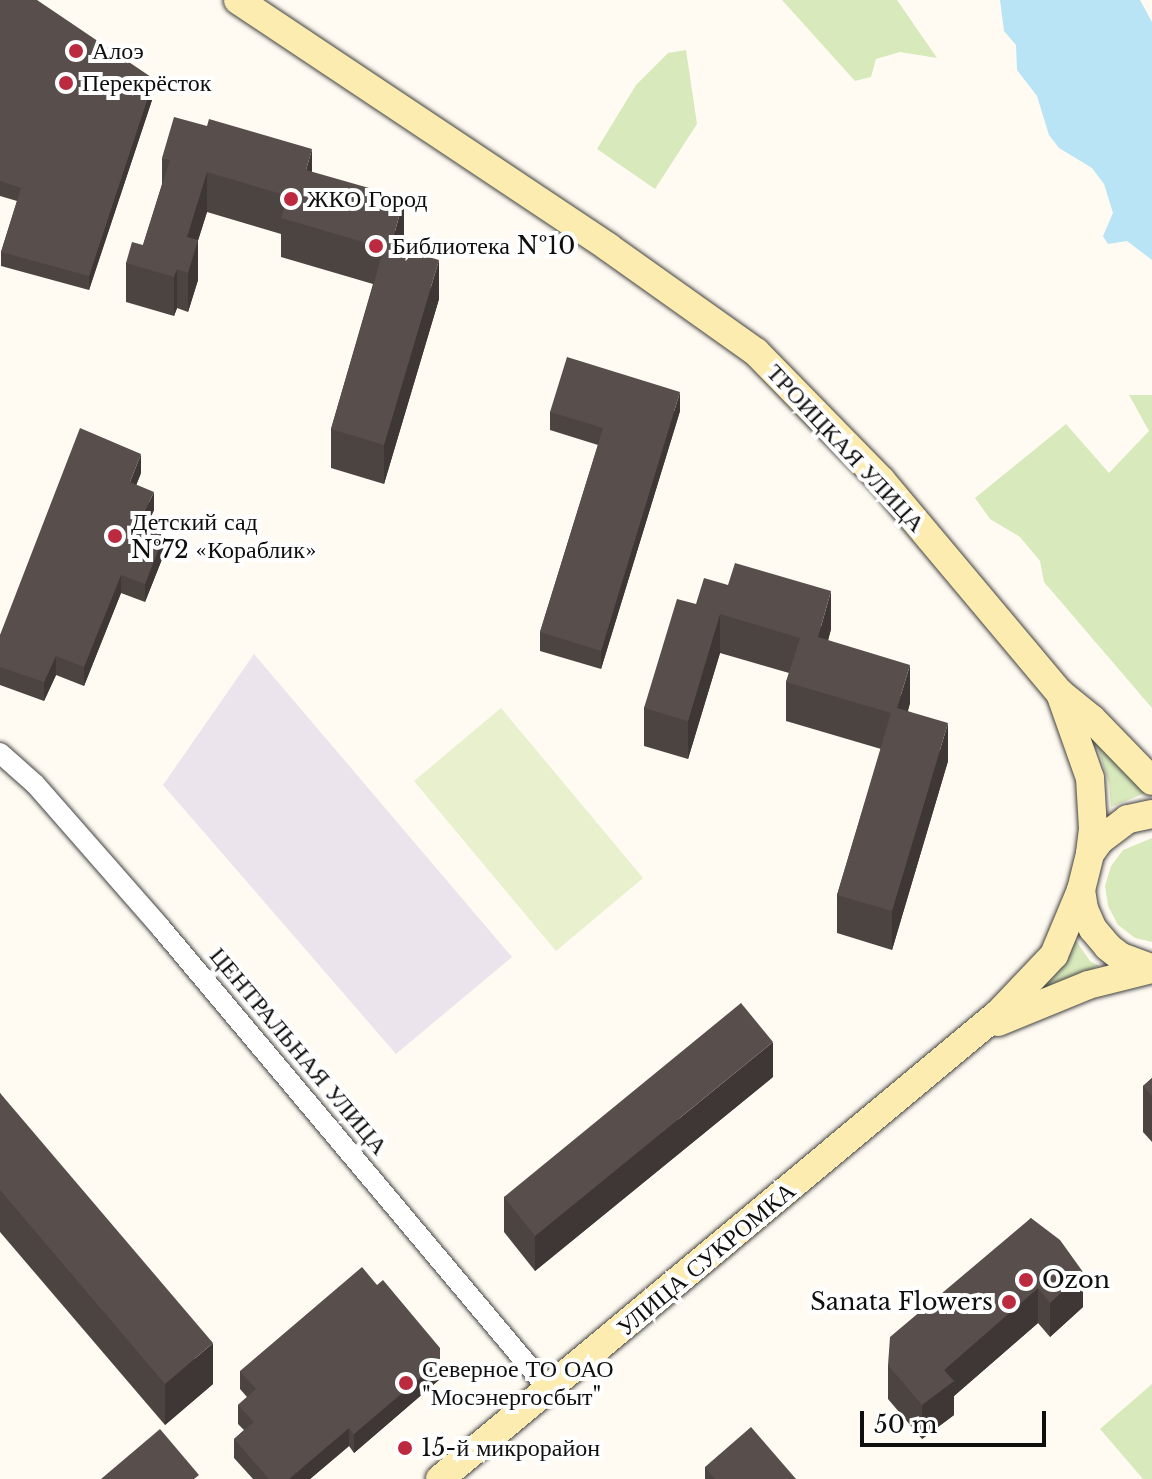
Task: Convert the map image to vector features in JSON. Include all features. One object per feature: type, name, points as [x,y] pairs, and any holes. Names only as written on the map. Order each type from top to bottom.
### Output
[{"type":"street","name":"ТРОИЦКАЯ УЛИЦА","points":[[238,0],[608,247],[756,352],[881,480],[1060,693],[1092,719],[1152,781]]},
{"type":"street","name":"ТРОИЦКАЯ УЛИЦА","points":[[1060,693],[1090,778],[1093,829],[1081,890]]},
{"type":"street","name":"ЦЕНТРАЛЬНАЯ УЛИЦА","points":[[0,753],[35,784],[161,928],[549,1390]]},
{"type":"street","points":[[1090,854],[1113,829],[1128,819],[1152,814]]},
{"type":"street","points":[[1081,890],[1088,919],[1108,947],[1121,957],[1152,968]]},
{"type":"street","name":"УЛИЦА СУКРОМКА","points":[[440,1479],[970,1039],[1044,969],[1061,942],[1081,890]]},
{"type":"street","name":"УЛИЦА СУКРОМКА","points":[[970,1039],[1002,1020],[1088,985],[1152,968]]},
{"type":"shaded area","points":[[254,654],[512,957],[396,1054],[163,785]]},
{"type":"green space","points":[[782,0],[897,0],[937,58],[900,52],[876,59],[871,77],[855,81]]},
{"type":"green space","points":[[686,50],[697,124],[655,189],[597,149],[636,85],[668,53]]},
{"type":"green space","points":[[1129,395],[1152,395],[1152,708],[1044,582],[1040,561],[1020,537],[990,519],[975,498],[1066,424],[1109,473],[1149,431]]},
{"type":"green space","points":[[501,708],[643,878],[556,951],[414,781]]},
{"type":"green space","points":[[1100,741],[1145,793],[1111,807],[1109,784],[1097,744]]},
{"type":"green space","points":[[1152,838],[1152,942],[1135,938],[1118,925],[1108,906],[1105,886],[1111,866],[1123,850]]},
{"type":"green space","points":[[1075,939],[1090,961],[1099,966],[1028,998]]},
{"type":"green space","points":[[1152,1384],[1152,1479],[1143,1479],[1100,1429]]},
{"type":"water","points":[[1000,0],[1140,0],[1152,22],[1152,260],[1127,241],[1108,244],[1103,236],[1113,213],[1104,184],[1092,168],[1059,148],[1049,135],[1037,96],[1017,70],[1016,45],[1004,31]]},
{"type":"building","points":[[0,0],[37,0],[154,79],[89,276],[1,252],[21,188],[0,181]]},
{"type":"building","points":[[174,117],[207,126],[209,119],[312,149],[306,170],[404,198],[391,246],[439,260],[384,445],[331,429],[384,248],[281,218],[288,196],[207,172],[187,237],[198,240],[188,273],[177,269],[174,277],[126,263],[132,242],[143,245],[170,160],[162,158]]},
{"type":"building","points":[[567,357],[680,392],[601,651],[540,632],[603,428],[550,412]]},
{"type":"building","points":[[80,428],[141,454],[130,482],[154,492],[143,515],[168,525],[145,584],[121,575],[84,667],[56,656],[44,682],[0,667],[0,635]]},
{"type":"building","points":[[735,563],[831,591],[818,637],[910,665],[897,708],[948,723],[892,911],[837,895],[891,713],[786,682],[800,638],[720,614],[688,721],[644,708],[677,599],[696,604],[704,578],[728,585]]},
{"type":"building","points":[[741,1003],[773,1042],[535,1236],[504,1197]]},
{"type":"building","points":[[1152,1078],[1152,1096],[1143,1086]]},
{"type":"building","points":[[0,1093],[213,1343],[165,1384],[0,1190]]},
{"type":"building","points":[[1031,1218],[1060,1240],[1083,1272],[1050,1303],[1038,1288],[944,1370],[954,1381],[922,1405],[888,1365],[890,1337]]},
{"type":"building","points":[[362,1267],[377,1285],[383,1280],[440,1348],[440,1361],[354,1434],[349,1428],[289,1479],[269,1479],[234,1439],[254,1422],[238,1405],[256,1389],[240,1371]]},
{"type":"building","points":[[751,1427],[796,1479],[715,1479],[705,1467]]},
{"type":"building","points":[[160,1429],[199,1475],[194,1479],[101,1479]]},
{"type":"place","name":"Алоэ","points":[[76,51]]},
{"type":"place","name":"Перекрёсток","points":[[66,83]]},
{"type":"place","name":"ЖКО Город","points":[[291,199]]},
{"type":"place","name":"Библиотека №10","points":[[376,246]]},
{"type":"place","name":"Детский сад №72 «Кораблик»","points":[[115,536]]},
{"type":"place","name":"Ozon","points":[[1026,1280]]},
{"type":"place","name":"Sanata Flowers","points":[[1009,1302]]},
{"type":"place","name":"Северное ТО ОАО \"Мосэнергосбыт\"","points":[[406,1383]]},
{"type":"place","name":"15-й микрорайон","points":[[405,1448]]}]
